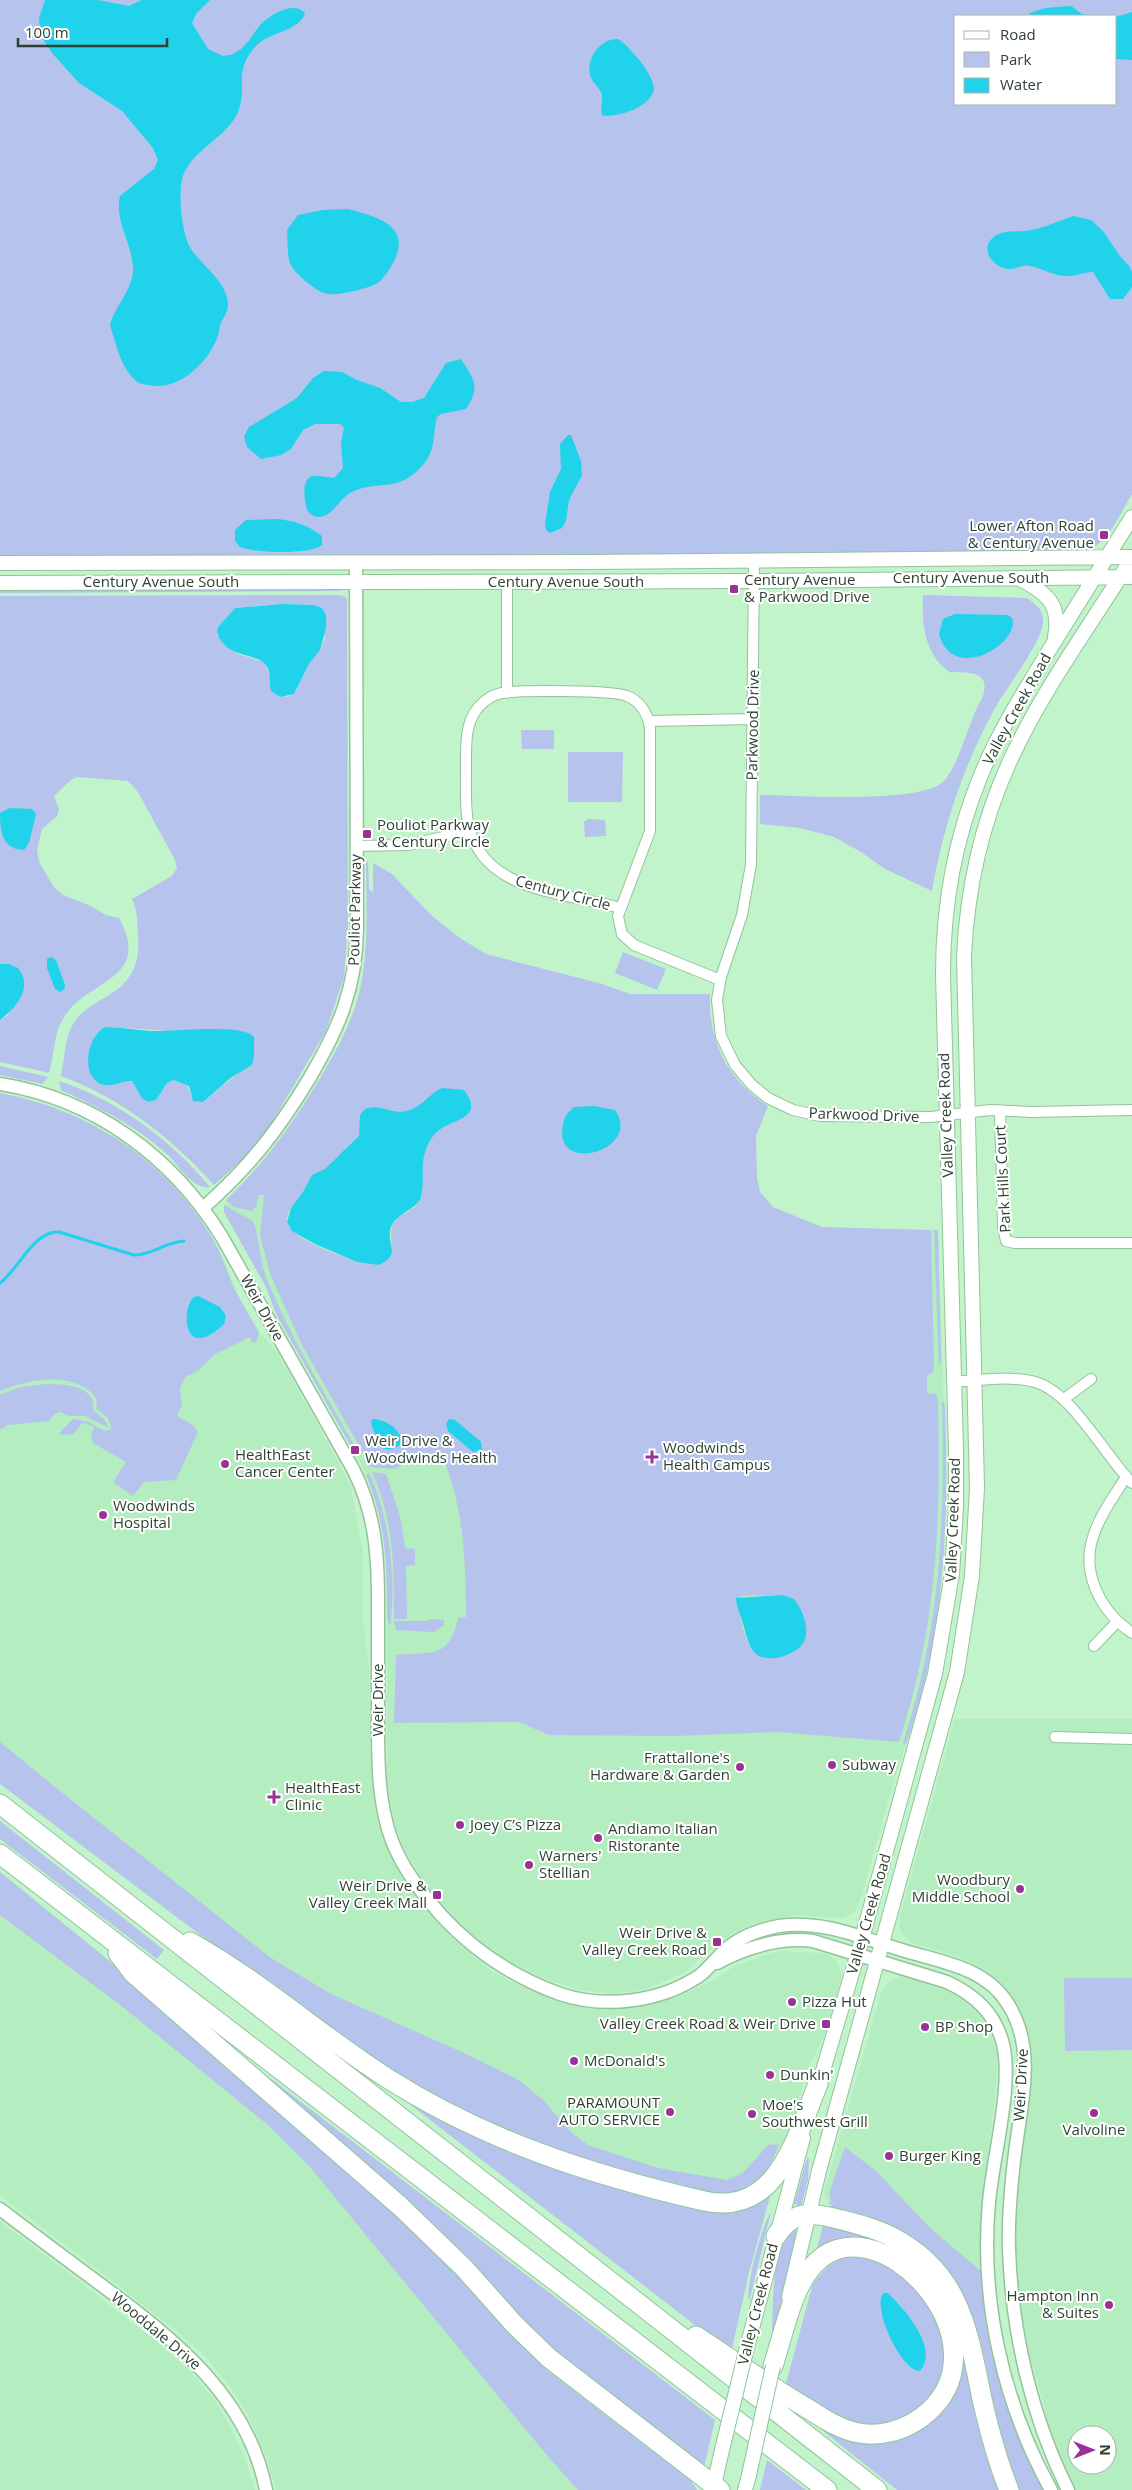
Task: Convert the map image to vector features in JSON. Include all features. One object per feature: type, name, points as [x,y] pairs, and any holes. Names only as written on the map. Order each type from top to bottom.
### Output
[{"type":"highway","points":[[0,1804],[560,2244],[877,2490]]},
{"type":"highway","points":[[0,1854],[103,1931],[210,2017],[827,2490]]},
{"type":"highway","points":[[140,1915],[229,1964],[330,2039],[393,2082],[440,2109],[533,2152],[597,2174],[652,2189],[722,2204],[744,2200],[757,2194],[771,2182],[783,2166],[818,2084]]},
{"type":"highway","points":[[103,1931],[133,1973],[407,2213],[465,2269],[540,2351],[716,2489]]},
{"type":"highway","points":[[776,2236],[789,2220],[808,2215],[824,2216],[860,2225],[892,2237],[918,2254],[947,2286],[963,2315],[989,2430],[1009,2490]]},
{"type":"highway","points":[[560,2244],[776,2389],[826,2420],[851,2431],[874,2434],[894,2431],[910,2425],[925,2415],[934,2406],[946,2387],[953,2368],[953,2345],[941,2310],[918,2278],[879,2253],[861,2248],[846,2248],[819,2260],[801,2282],[773,2366]]},
{"type":"main road","name":"Valley Creek Road","points":[[716,2489],[721,2454],[776,2236],[818,2084],[863,1938],[930,1696],[948,1607],[956,1507],[943,952],[947,900],[956,856],[969,806],[990,753],[1012,713],[1132,517]]},
{"type":"main road","name":"Valley Creek Road","points":[[745,2490],[808,2215],[957,1672],[965,1631],[976,1536],[975,1381],[967,1112],[965,934],[970,886],[982,834],[1001,782],[1026,728],[1126,577],[1132,557]]},
{"type":"main road","name":"Century Avenue South","points":[[0,563],[754,561],[1132,557]]},
{"type":"main road","name":"Century Avenue South","points":[[0,583],[754,581],[1126,577]]},
{"type":"main road","points":[[1017,578],[1044,593],[1053,605],[1057,622],[1054,644]]},
{"type":"street","name":"Parkwood Drive","points":[[754,561],[750,874],[739,926],[720,980],[717,1017],[729,1056],[747,1081],[776,1102],[800,1112],[820,1116],[931,1117],[1000,1110],[1032,1112],[1132,1110]]},
{"type":"street","name":"Pouliot Parkway","points":[[203,1208],[240,1174],[269,1141],[299,1096],[340,1021],[350,994],[356,964],[356,563]]},
{"type":"street","points":[[506,582],[507,693]]},
{"type":"street","name":"Century Circle","points":[[620,908],[516,882],[499,872],[486,861],[476,847],[470,831],[466,804],[466,738],[474,713],[484,702],[496,695],[507,693],[620,694],[636,702],[649,721],[650,831],[620,908],[617,919],[619,929],[629,942],[720,980]]},
{"type":"street","points":[[649,721],[753,719]]},
{"type":"street","points":[[357,846],[408,845],[470,831]]},
{"type":"street","name":"Weir Drive","points":[[0,1084],[56,1097],[108,1122],[160,1160],[203,1208],[226,1244],[353,1469],[368,1505],[375,1533],[378,1561],[381,1797],[393,1843],[414,1881],[451,1926],[483,1954],[528,1980],[572,1997],[613,2002],[649,1997],[687,1982],[711,1966],[749,1950],[783,1941],[813,1941],[948,1982],[964,1990],[980,2002],[998,2028],[1006,2065],[988,2216],[989,2276],[993,2309],[1005,2379],[1022,2430],[1050,2490]]},
{"type":"street","name":"Park Hills Court","points":[[1000,1110],[1003,1227],[1006,1241],[1015,1243],[1132,1243]]},
{"type":"street","points":[[1064,1399],[1091,1379]]},
{"type":"street","points":[[954,1382],[1033,1381],[1049,1387],[1064,1399],[1129,1480],[1100,1519],[1090,1551],[1090,1566],[1097,1593],[1117,1622],[1132,1633]]},
{"type":"street","points":[[1094,1646],[1117,1622]]},
{"type":"street","points":[[1055,1737],[1132,1739]]},
{"type":"street","name":"Weir Drive","points":[[711,1966],[722,1952],[742,1939],[777,1927],[820,1926],[978,1974],[994,1986],[1007,2002],[1018,2022],[1026,2058],[1011,2190],[1009,2248],[1011,2278],[1019,2340],[1040,2423],[1068,2490]]},
{"type":"street","name":"Wooddale Drive","points":[[0,2209],[157,2328],[201,2368],[237,2416],[254,2451],[266,2490]]},
{"type":"shaded area","points":[[0,1093],[45,1104],[96,1126],[131,1148],[173,1185],[213,1240],[225,1262],[237,1293],[260,1333],[278,1354],[345,1474],[351,1487],[363,1552],[363,1616],[369,1668],[371,1764],[375,1808],[384,1840],[399,1872],[422,1906],[450,1936],[490,1970],[520,1986],[572,2005],[603,2009],[648,2005],[680,1996],[714,1980],[736,1965],[778,1951],[820,1953],[829,1955],[837,1961],[841,1971],[841,1979],[827,2030],[808,2068],[787,2141],[758,2186],[589,2166],[0,1784]]},
{"type":"shaded area","name":"Woodwinds Health Campus","points":[[733,1193],[820,1231],[938,1230],[947,1493],[943,1565],[932,1643],[910,1732],[896,1774],[860,1901],[854,1912],[843,1918],[797,1915],[756,1923],[737,1931],[715,1946],[682,1974],[646,1989],[613,1994],[576,1989],[548,1980],[505,1960],[478,1941],[457,1921],[426,1885],[403,1847],[393,1818],[387,1783],[387,1562],[384,1531],[377,1502],[362,1466],[276,1314],[266,1287],[226,1216],[224,1207],[231,1195]]},
{"type":"shaded area","name":"Woodbury Middle School","points":[[955,1719],[1132,1719],[1132,2490],[1073,2490],[1049,2435],[1044,2405],[1029,2353],[1020,2305],[1015,2245],[1018,2179],[1032,2067],[1031,2046],[1023,2019],[1008,1994],[988,1973],[959,1957],[910,1942],[903,1935],[899,1926],[900,1916]]},
{"type":"shaded area","points":[[0,1872],[134,1981],[547,2370],[691,2481],[697,2490],[276,2490],[267,2459],[249,2418],[234,2392],[207,2358],[174,2329],[0,2195]]},
{"type":"shaded area","points":[[906,1977],[949,1989],[973,2005],[987,2023],[997,2052],[997,2079],[983,2195],[984,2291],[969,2306],[952,2277],[929,2251],[888,2224],[834,2208],[828,2202],[824,2192],[882,1990],[893,1979]]},
{"type":"shaded area","points":[[0,2221],[155,2340],[191,2372],[216,2402],[230,2426],[245,2459],[255,2490],[0,2490]]},
{"type":"green space","points":[[0,0],[1132,0],[1132,494],[1107,536],[1100,543],[1084,551],[764,555],[0,557]]},
{"type":"green space","points":[[0,589],[337,589],[341,591],[0,593]]},
{"type":"green space","points":[[340,595],[346,597],[348,925],[344,977],[326,1031],[271,1124],[245,1157],[214,1185],[163,1135],[144,1121],[105,1096],[61,1076],[67,1041],[75,1021],[86,1010],[125,983],[134,968],[137,959],[138,937],[136,913],[132,899],[172,876],[177,868],[175,860],[138,792],[128,781],[77,777],[72,779],[54,796],[59,809],[57,816],[42,829],[37,850],[39,862],[54,887],[63,895],[91,906],[106,915],[119,918],[127,938],[128,954],[123,966],[114,976],[77,1002],[66,1014],[56,1035],[49,1073],[0,1062],[0,1020],[8,1015],[23,977],[14,967],[0,964],[0,596]],"holes":[[[282,604],[314,605],[325,637],[320,650],[309,664],[294,694],[285,697],[270,677],[264,662],[238,654],[217,635],[218,627],[235,608]],[[111,1027],[167,1031],[223,1029],[253,1035],[253,1061],[203,1102],[191,1096],[187,1084],[174,1080],[167,1083],[156,1100],[148,1102],[132,1081],[103,1085],[91,1046],[98,1032]]]},
{"type":"green space","points":[[923,595],[1026,598],[1037,606],[1043,618],[1042,628],[1034,647],[994,710],[964,775],[948,821],[932,891],[885,869],[861,852],[834,837],[800,828],[760,824],[760,795],[887,796],[933,788],[945,780],[961,751],[985,688],[981,677],[970,673],[950,672],[935,657],[926,638]]},
{"type":"green space","points":[[521,730],[554,730],[554,749],[522,749]]},
{"type":"green space","points":[[568,752],[623,752],[622,802],[568,802]]},
{"type":"green space","points":[[588,819],[605,820],[606,836],[585,837],[584,822]]},
{"type":"green space","name":"Woodwinds Health Campus","points":[[366,861],[368,862],[369,889],[373,892],[373,863],[392,874],[432,916],[460,938],[486,954],[602,984],[630,994],[710,994],[710,1012],[713,1028],[723,1058],[742,1084],[768,1106],[756,1136],[757,1178],[760,1192],[773,1207],[822,1227],[931,1230],[934,1366],[933,1373],[927,1375],[927,1393],[936,1394],[938,1402],[939,1490],[937,1532],[934,1574],[922,1657],[899,1742],[777,1732],[674,1736],[549,1735],[519,1722],[394,1723],[396,1655],[428,1653],[443,1648],[454,1632],[458,1618],[466,1617],[462,1534],[455,1493],[449,1473],[441,1453],[434,1457],[431,1453],[394,1469],[371,1467],[302,1345],[271,1276],[260,1236],[264,1195],[259,1195],[256,1207],[251,1211],[234,1207],[226,1200],[253,1172],[288,1128],[333,1056],[351,1019],[359,993],[364,964]],"holes":[[[422,1194],[418,1203],[396,1220],[392,1226],[393,1249],[357,1262],[327,1251],[304,1239],[289,1226],[287,1218],[291,1208],[302,1195]],[[783,1595],[794,1599],[801,1612],[790,1654],[775,1657],[764,1656],[750,1646],[736,1602],[741,1596]]]},
{"type":"green space","points":[[623,952],[666,969],[657,990],[615,973]]},
{"type":"green space","points":[[0,1066],[48,1077],[42,1084],[0,1075]]},
{"type":"green space","points":[[59,1081],[102,1099],[142,1124],[178,1153],[210,1187],[198,1185],[192,1181],[157,1145],[131,1127],[104,1111],[61,1090]]},
{"type":"green space","points":[[0,1093],[33,1101],[65,1112],[95,1126],[124,1143],[150,1163],[195,1212],[214,1241],[235,1290],[259,1333],[256,1343],[252,1342],[250,1337],[215,1354],[199,1370],[185,1377],[180,1389],[182,1405],[177,1416],[193,1425],[198,1432],[176,1480],[144,1482],[133,1496],[113,1482],[126,1462],[93,1443],[91,1436],[94,1426],[82,1423],[74,1434],[60,1435],[62,1430],[73,1419],[89,1422],[105,1431],[112,1429],[108,1418],[97,1409],[96,1398],[87,1389],[76,1383],[64,1380],[37,1381],[0,1391]]},
{"type":"green space","points":[[224,1205],[253,1221],[262,1263],[275,1299],[308,1364],[356,1448],[353,1450],[276,1314],[266,1287],[224,1212]]},
{"type":"green space","points":[[934,1230],[938,1230],[941,1360],[939,1366]]},
{"type":"green space","points":[[47,1384],[72,1386],[89,1394],[93,1402],[94,1411],[105,1420],[109,1428],[85,1416],[69,1416],[60,1412],[55,1414],[49,1421],[7,1425],[0,1430],[0,1395],[20,1387]]},
{"type":"green space","points":[[942,1402],[944,1402],[945,1408],[946,1493],[942,1578],[929,1662],[906,1744],[903,1743],[926,1657],[938,1574],[943,1490]]},
{"type":"green space","points":[[372,1472],[386,1474],[400,1516],[405,1548],[415,1549],[415,1565],[406,1566],[407,1619],[394,1619],[394,1581],[389,1526],[385,1508]]},
{"type":"green space","points":[[369,1473],[382,1508],[390,1548],[392,1608],[390,1626],[387,1618],[387,1581],[384,1545],[378,1510],[366,1475]]},
{"type":"green space","points":[[429,1619],[444,1620],[444,1625],[434,1632],[396,1630],[394,1621],[429,1621]]},
{"type":"green space","points":[[0,1742],[271,1958],[331,1994],[466,2054],[519,2080],[543,2100],[572,2133],[588,2145],[658,2168],[727,2180],[743,2173],[768,2145],[779,2144],[765,2180],[730,2198],[614,2173],[447,2109],[316,2022],[0,1784]]},
{"type":"green space","points":[[0,1821],[164,1950],[157,1959],[0,1839]]},
{"type":"green space","points":[[0,1872],[134,1981],[401,2213],[547,2370],[691,2481],[697,2490],[578,2490],[545,2453],[310,2167],[268,2125],[124,2008],[0,1915]]},
{"type":"green space","points":[[1064,1978],[1132,1978],[1132,2050],[1065,2051]]},
{"type":"green space","points":[[253,2065],[715,2420],[704,2467],[542,2340]]},
{"type":"green space","points":[[406,2094],[700,2206],[771,2193],[749,2272],[731,2353],[403,2099]]},
{"type":"green space","points":[[845,2147],[876,2171],[931,2229],[983,2273],[1032,2466],[1044,2490],[1014,2490],[1005,2460],[977,2331],[966,2302],[950,2274],[929,2251],[904,2233],[877,2220],[839,2210],[828,2203],[831,2201],[829,2193]]},
{"type":"green space","points":[[807,2158],[809,2159],[808,2180],[801,2206],[794,2204]]},
{"type":"green space","points":[[771,2212],[749,2302],[749,2284],[755,2256],[763,2229]]},
{"type":"green space","points":[[823,2225],[879,2242],[909,2259],[907,2262],[816,2253]]},
{"type":"green space","points":[[793,2230],[797,2231],[774,2333],[772,2333],[773,2294],[777,2264],[786,2239]]},
{"type":"green space","points":[[848,2254],[886,2262],[924,2293],[946,2341],[942,2379],[918,2412],[885,2426],[852,2424],[785,2387],[813,2283],[828,2266]]},
{"type":"green space","points":[[955,2322],[1005,2490],[897,2490],[797,2410],[834,2431],[929,2419]]},
{"type":"green space","points":[[767,2460],[806,2490],[760,2490]]},
{"type":"water","points":[[45,0],[98,0],[129,6],[142,0],[210,0],[196,14],[192,23],[208,49],[223,56],[233,54],[242,48],[263,22],[272,15],[290,8],[296,8],[305,13],[297,24],[268,37],[256,46],[244,65],[242,97],[236,116],[223,132],[192,161],[182,179],[180,195],[188,243],[224,289],[228,305],[217,339],[206,357],[184,378],[166,385],[142,384],[135,380],[122,361],[110,325],[126,293],[133,272],[131,253],[120,215],[120,196],[154,169],[158,160],[153,148],[122,111],[79,83],[52,53],[41,36],[39,18]]},
{"type":"water","points":[[1071,6],[1082,14],[1089,15],[1029,15],[1030,13],[1045,8]]},
{"type":"water","points":[[1132,12],[1132,60],[1117,59],[1117,17]]},
{"type":"water","points":[[618,39],[635,54],[646,69],[654,90],[641,106],[620,114],[606,116],[602,115],[601,92],[590,75],[590,62],[601,45]]},
{"type":"water","points":[[348,209],[376,218],[389,225],[397,235],[399,247],[387,273],[379,282],[346,293],[325,293],[305,281],[292,266],[288,256],[287,230],[298,215],[323,210]]},
{"type":"water","points":[[1073,216],[1091,220],[1103,231],[1129,266],[1132,272],[1132,287],[1123,299],[1110,299],[1093,272],[1066,276],[1027,266],[1007,269],[996,264],[989,256],[988,245],[990,240],[999,234],[1037,229]]},
{"type":"water","points":[[461,359],[474,383],[471,401],[466,409],[441,414],[437,417],[432,448],[422,466],[413,475],[404,480],[388,485],[362,488],[348,494],[333,510],[324,516],[315,516],[307,510],[305,486],[306,481],[313,476],[334,478],[343,468],[341,443],[344,428],[340,424],[315,424],[303,430],[291,449],[281,455],[261,459],[247,447],[244,436],[249,427],[297,398],[313,378],[324,371],[342,372],[357,380],[380,388],[401,402],[412,402],[424,398],[446,363]]},
{"type":"water","points":[[568,435],[571,435],[581,461],[582,475],[569,500],[566,521],[562,528],[550,533],[546,530],[545,525],[550,492],[561,469],[560,444]]},
{"type":"water","points":[[277,519],[295,522],[312,529],[322,536],[322,545],[295,552],[269,552],[240,547],[235,541],[235,530],[246,520]]},
{"type":"water","points":[[282,604],[314,605],[322,608],[326,615],[326,628],[320,650],[309,664],[294,694],[280,697],[271,691],[268,670],[263,662],[235,652],[227,647],[221,641],[217,632],[218,627],[235,608]]},
{"type":"water","points":[[955,614],[1008,615],[1012,618],[1012,628],[997,647],[984,654],[971,658],[958,657],[947,649],[939,634],[943,619]]},
{"type":"water","points":[[10,808],[32,809],[36,814],[29,843],[24,850],[11,847],[2,832],[0,813]]},
{"type":"water","points":[[51,957],[56,960],[65,985],[61,992],[55,989],[47,968],[47,959]]},
{"type":"water","points":[[0,964],[9,964],[18,968],[22,975],[24,990],[17,1004],[0,1020]]},
{"type":"water","points":[[105,1027],[151,1031],[236,1030],[254,1037],[254,1057],[252,1065],[232,1077],[203,1102],[193,1101],[189,1086],[174,1080],[167,1083],[156,1100],[148,1102],[142,1098],[132,1081],[105,1085],[94,1079],[90,1073],[88,1056],[90,1047],[94,1038]]},
{"type":"water","points":[[442,1088],[464,1090],[470,1100],[471,1107],[465,1117],[444,1127],[434,1134],[430,1140],[423,1160],[420,1200],[393,1223],[390,1233],[392,1253],[386,1261],[379,1265],[357,1262],[315,1244],[292,1231],[287,1222],[291,1208],[303,1192],[312,1175],[325,1169],[359,1136],[360,1115],[365,1109],[376,1107],[395,1112],[406,1111],[421,1104]]},
{"type":"water","points":[[594,1106],[615,1110],[620,1125],[616,1138],[606,1147],[592,1153],[578,1153],[567,1147],[562,1135],[566,1115],[574,1107]]},
{"type":"water","points":[[198,1296],[220,1307],[226,1316],[224,1324],[210,1335],[200,1338],[193,1336],[188,1329],[187,1320],[187,1311],[190,1303],[194,1297]]},
{"type":"water","points":[[372,1419],[388,1423],[397,1430],[400,1435],[401,1445],[389,1450],[381,1448],[371,1424]]},
{"type":"water","points":[[449,1419],[455,1420],[481,1442],[482,1450],[473,1452],[448,1431],[446,1424]]},
{"type":"water","points":[[783,1595],[794,1599],[800,1608],[806,1629],[805,1639],[797,1650],[790,1654],[775,1658],[760,1656],[755,1653],[749,1643],[736,1598]]},
{"type":"water","points":[[883,2293],[888,2293],[918,2329],[926,2351],[925,2362],[920,2371],[905,2361],[890,2338],[881,2312]]},
{"type":"waterway","points":[[0,1283],[34,1244],[50,1233],[59,1232],[134,1255],[147,1253],[184,1241]]},
{"type":"place","name":"Lower Afton Road & Century Avenue","points":[[1104,535]]},
{"type":"place","name":"Century Avenue & Parkwood Drive","points":[[734,589]]},
{"type":"place","name":"Pouliot Parkway & Century Circle","points":[[367,834]]},
{"type":"place","name":"Weir Drive & Woodwinds Health","points":[[355,1450]]},
{"type":"place","name":"Woodwinds Health Campus","points":[[652,1457]]},
{"type":"place","name":"HealthEast Cancer Center","points":[[225,1464]]},
{"type":"place","name":"Woodwinds Hospital","points":[[103,1515]]},
{"type":"place","name":"Subway","points":[[832,1765]]},
{"type":"place","name":"Frattallone's Hardware & Garden","points":[[740,1767]]},
{"type":"place","name":"HealthEast Clinic","points":[[274,1797]]},
{"type":"place","name":"Joey C’s Pizza","points":[[460,1825]]},
{"type":"place","name":"Andiamo Italian Ristorante","points":[[598,1838]]},
{"type":"place","name":"Warners' Stellian","points":[[529,1865]]},
{"type":"place","name":"Woodbury Middle School","points":[[1020,1889]]},
{"type":"place","name":"Weir Drive & Valley Creek Mall","points":[[437,1895]]},
{"type":"place","name":"Weir Drive & Valley Creek Road","points":[[717,1942]]},
{"type":"place","name":"Pizza Hut","points":[[792,2002]]},
{"type":"place","name":"Valley Creek Road & Weir Drive","points":[[826,2024]]},
{"type":"place","name":"BP Shop","points":[[925,2027]]},
{"type":"place","name":"McDonald's","points":[[574,2061]]},
{"type":"place","name":"Dunkin'","points":[[770,2075]]},
{"type":"place","name":"PARAMOUNT AUTO SERVICE","points":[[670,2112]]},
{"type":"place","name":"Valvoline","points":[[1094,2113]]},
{"type":"place","name":"Moe's Southwest Grill","points":[[752,2114]]},
{"type":"place","name":"Burger King","points":[[889,2156]]},
{"type":"place","name":"Hampton Inn & Suites","points":[[1109,2305]]}]
